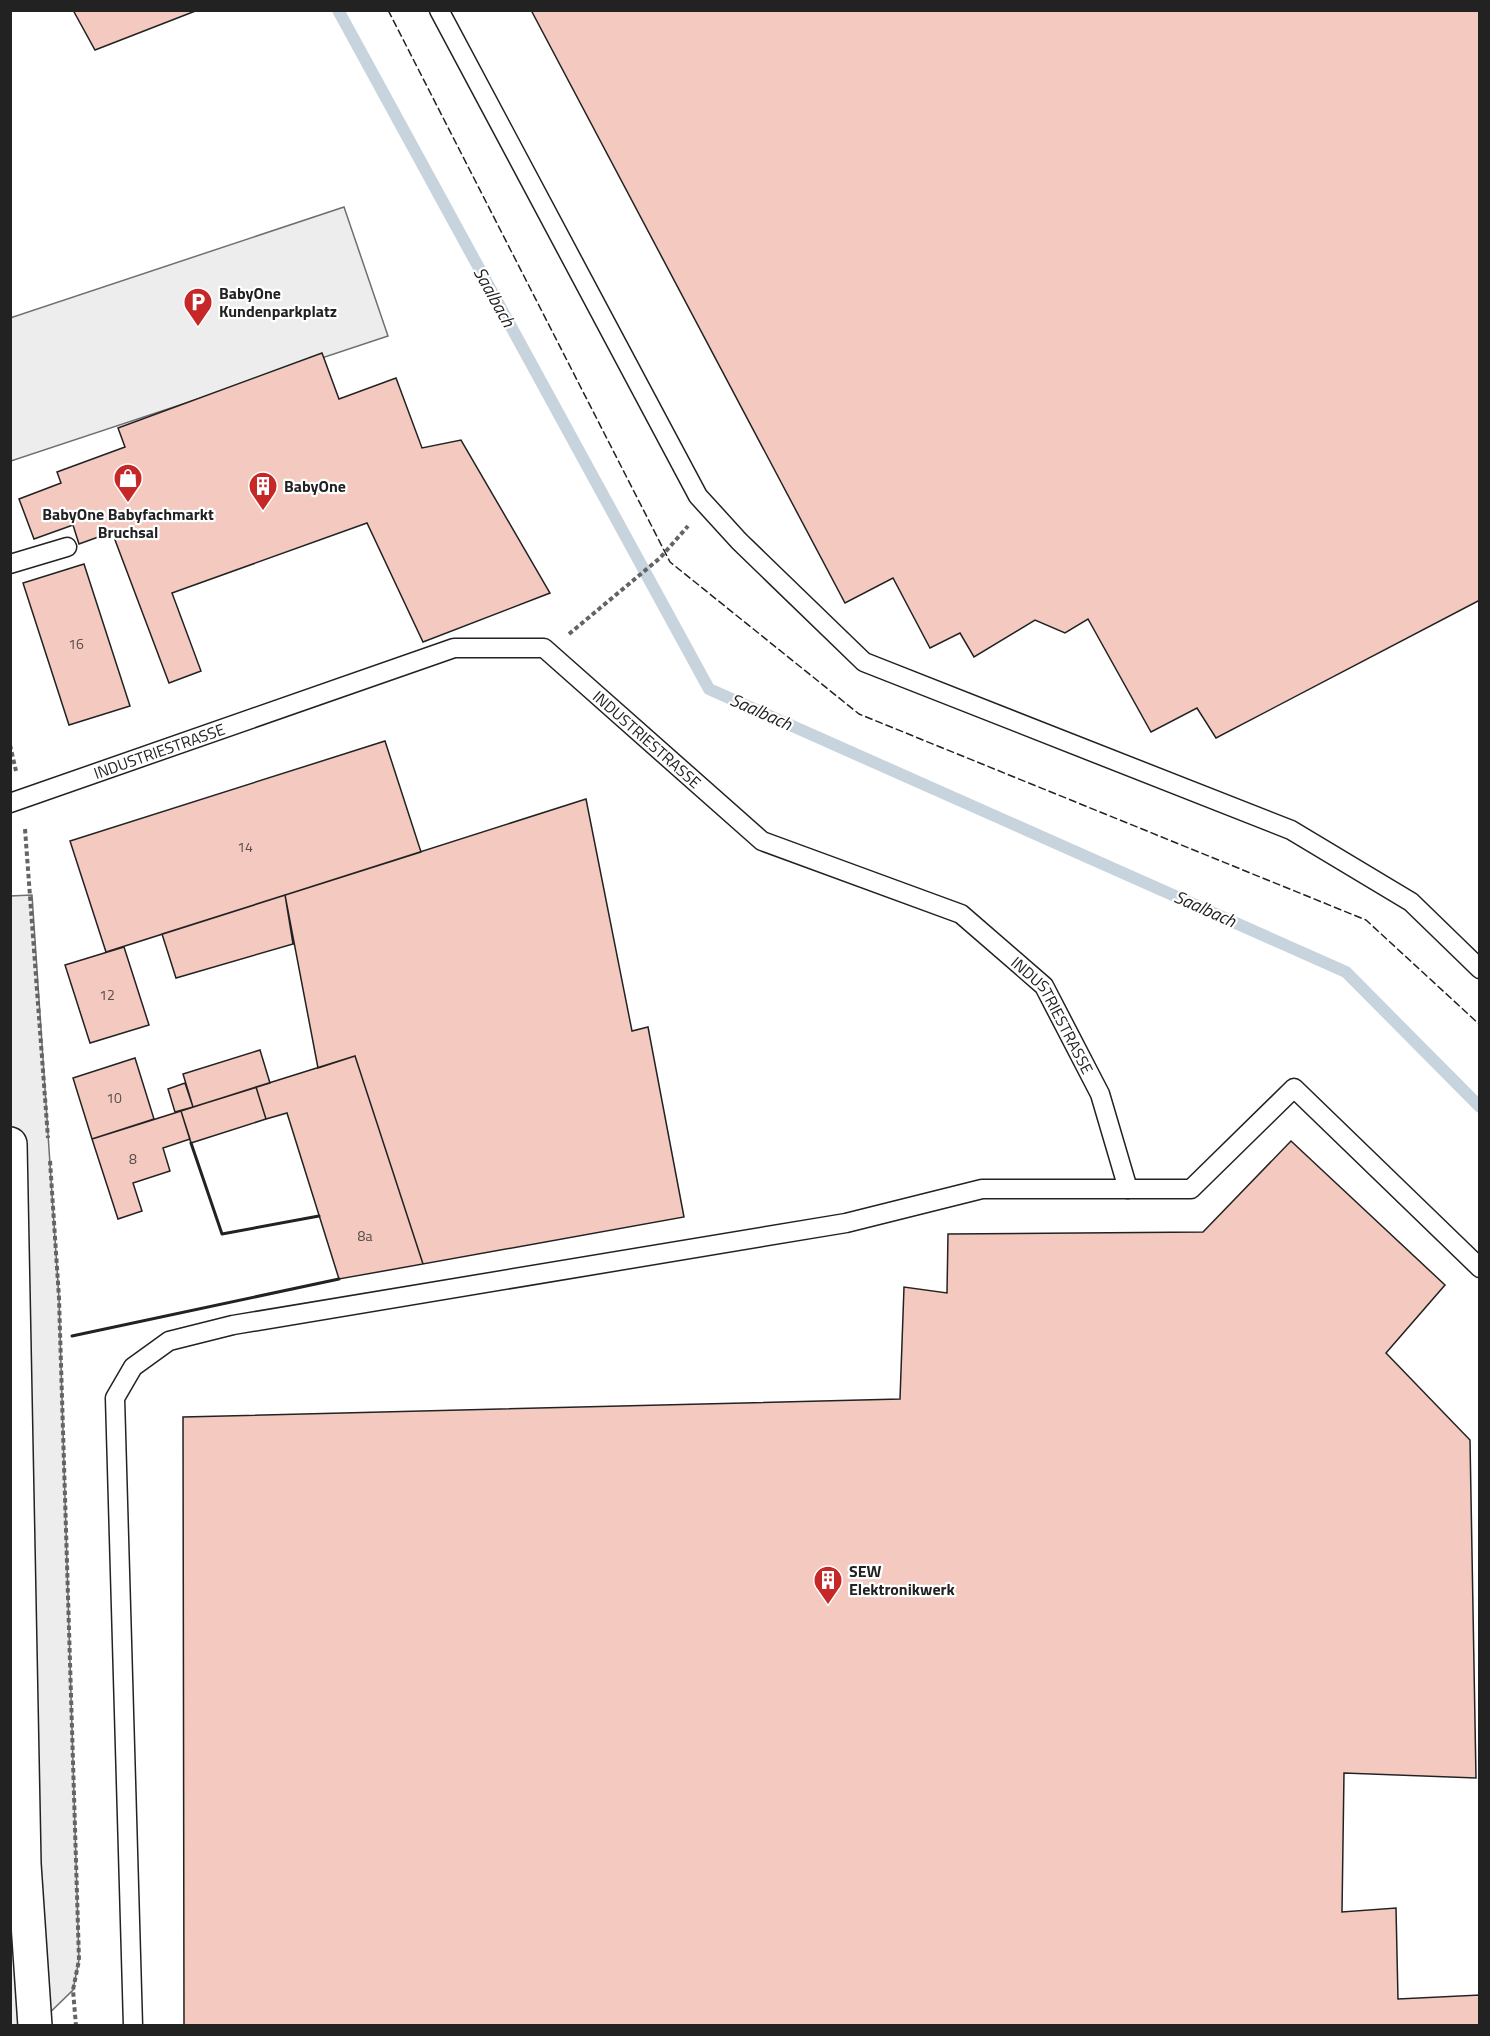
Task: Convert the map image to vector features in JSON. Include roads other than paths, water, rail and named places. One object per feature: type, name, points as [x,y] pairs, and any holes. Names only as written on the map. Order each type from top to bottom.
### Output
[{"type":"street","points":[[10,1144],[14,1521],[23,1852],[35,2025]]},
{"type":"lane","points":[[439,10],[698,496],[864,662],[1291,830],[1411,902],[1479,969]]},
{"type":"lane","points":[[10,564],[67,547]]},
{"type":"lane","name":"INDUSTRIESTRASSE","points":[[16,802],[454,648],[544,648],[762,841],[961,914],[1044,986],[1100,1094],[1128,1190]]},
{"type":"lane","points":[[133,2025],[115,1398],[133,1366],[169,1341],[233,1325],[846,1223],[982,1189],[1191,1189],[1294,1088],[1479,1268]]},
{"type":"waterway","name":"Saalbach","points":[[338,10],[709,689],[1346,972],[1480,1107]]},
{"type":"place","name":"BabyOne Kundenparkplatz","points":[[198,328]]},
{"type":"place","name":"BabyOne Babyfachmarkt Bruchsal","points":[[128,504]]},
{"type":"place","name":"BabyOne","points":[[263,512]]},
{"type":"place","name":"SEW Elektronikwerk","points":[[828,1606]]}]
